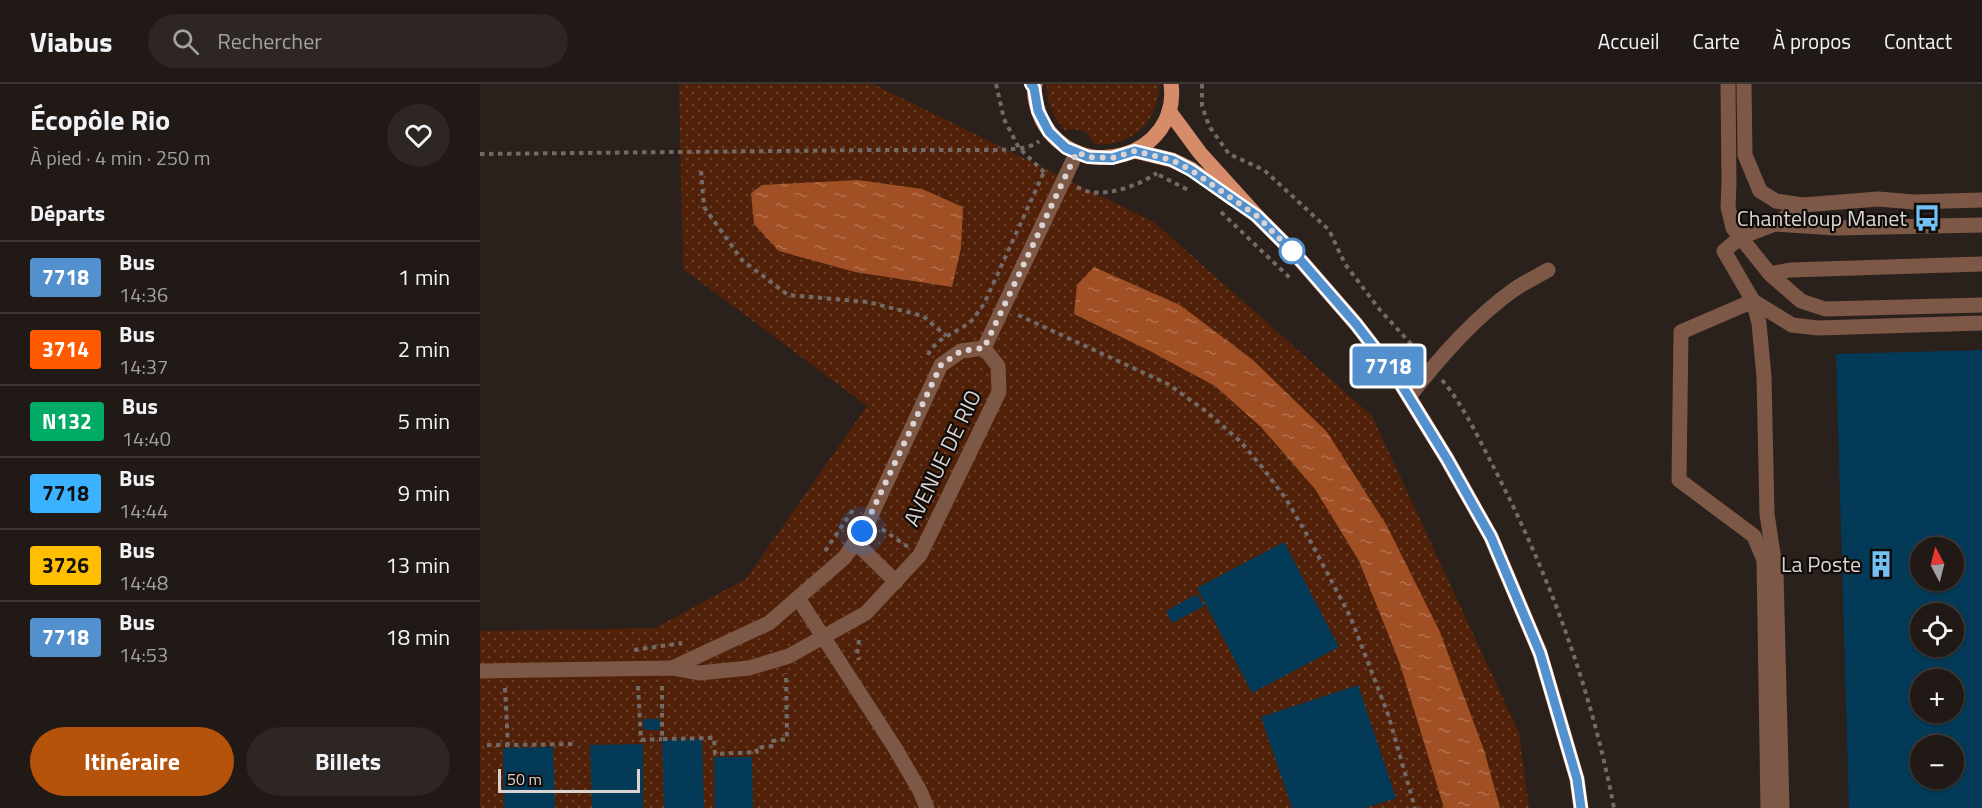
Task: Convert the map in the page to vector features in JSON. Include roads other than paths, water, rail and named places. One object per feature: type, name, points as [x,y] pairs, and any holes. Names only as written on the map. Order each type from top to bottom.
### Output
[{"type":"main road","points":[[1033,85],[1038,111],[1049,132],[1066,148],[1088,157],[1112,158],[1135,151],[1149,141],[1161,127],[1169,111],[1173,85]]},
{"type":"main road","points":[[1169,111],[1200,153],[1296,255],[1356,324],[1396,376],[1409,397],[1491,537],[1540,653],[1577,779],[1581,808]]},
{"type":"main road","points":[[1135,151],[1172,160],[1191,170],[1257,216]]},
{"type":"street","points":[[1728,84],[1730,184],[1728,207],[1733,228],[1770,274],[1801,301],[1825,309],[1982,305]]},
{"type":"street","points":[[1744,84],[1745,155],[1760,191],[1776,201],[1803,205],[1878,200],[1982,201]]},
{"type":"street","points":[[984,348],[1077,152]]},
{"type":"street","points":[[1782,808],[1776,573],[1767,514],[1764,377],[1759,323],[1752,301],[1724,251],[1741,237],[1775,224],[1803,205]]},
{"type":"street","points":[[1775,224],[1836,228],[1982,225]]},
{"type":"street","points":[[1770,274],[1790,270],[1982,264]]},
{"type":"street","points":[[1409,397],[1432,367],[1485,312],[1514,289],[1548,270]]},
{"type":"street","points":[[1752,301],[1792,325],[1818,328],[1982,323]]},
{"type":"street","points":[[1752,301],[1681,332],[1679,480],[1754,536],[1764,560],[1768,808]]},
{"type":"street","name":"AVENUE DE RIO","points":[[480,672],[672,668],[699,673],[749,668],[789,656],[866,613],[920,555],[999,392],[998,366],[984,348],[961,351],[941,365],[868,520],[845,557],[769,623],[672,668]]},
{"type":"street","points":[[855,542],[896,582]]},
{"type":"street","points":[[798,598],[895,748],[920,791],[927,808]]},
{"type":"water","points":[[858,180],[922,189],[963,207],[961,248],[952,287],[855,272],[779,251],[754,224],[751,193],[762,185]]},
{"type":"water","points":[[1094,267],[1180,305],[1253,360],[1327,432],[1387,526],[1440,632],[1484,750],[1500,808],[1444,808],[1400,664],[1359,561],[1315,489],[1261,427],[1215,386],[1074,314],[1077,285]]},
{"type":"place","name":"Chanteloup Manet","points":[[1927,218]]},
{"type":"place","name":"La Poste","points":[[1881,564]]}]
